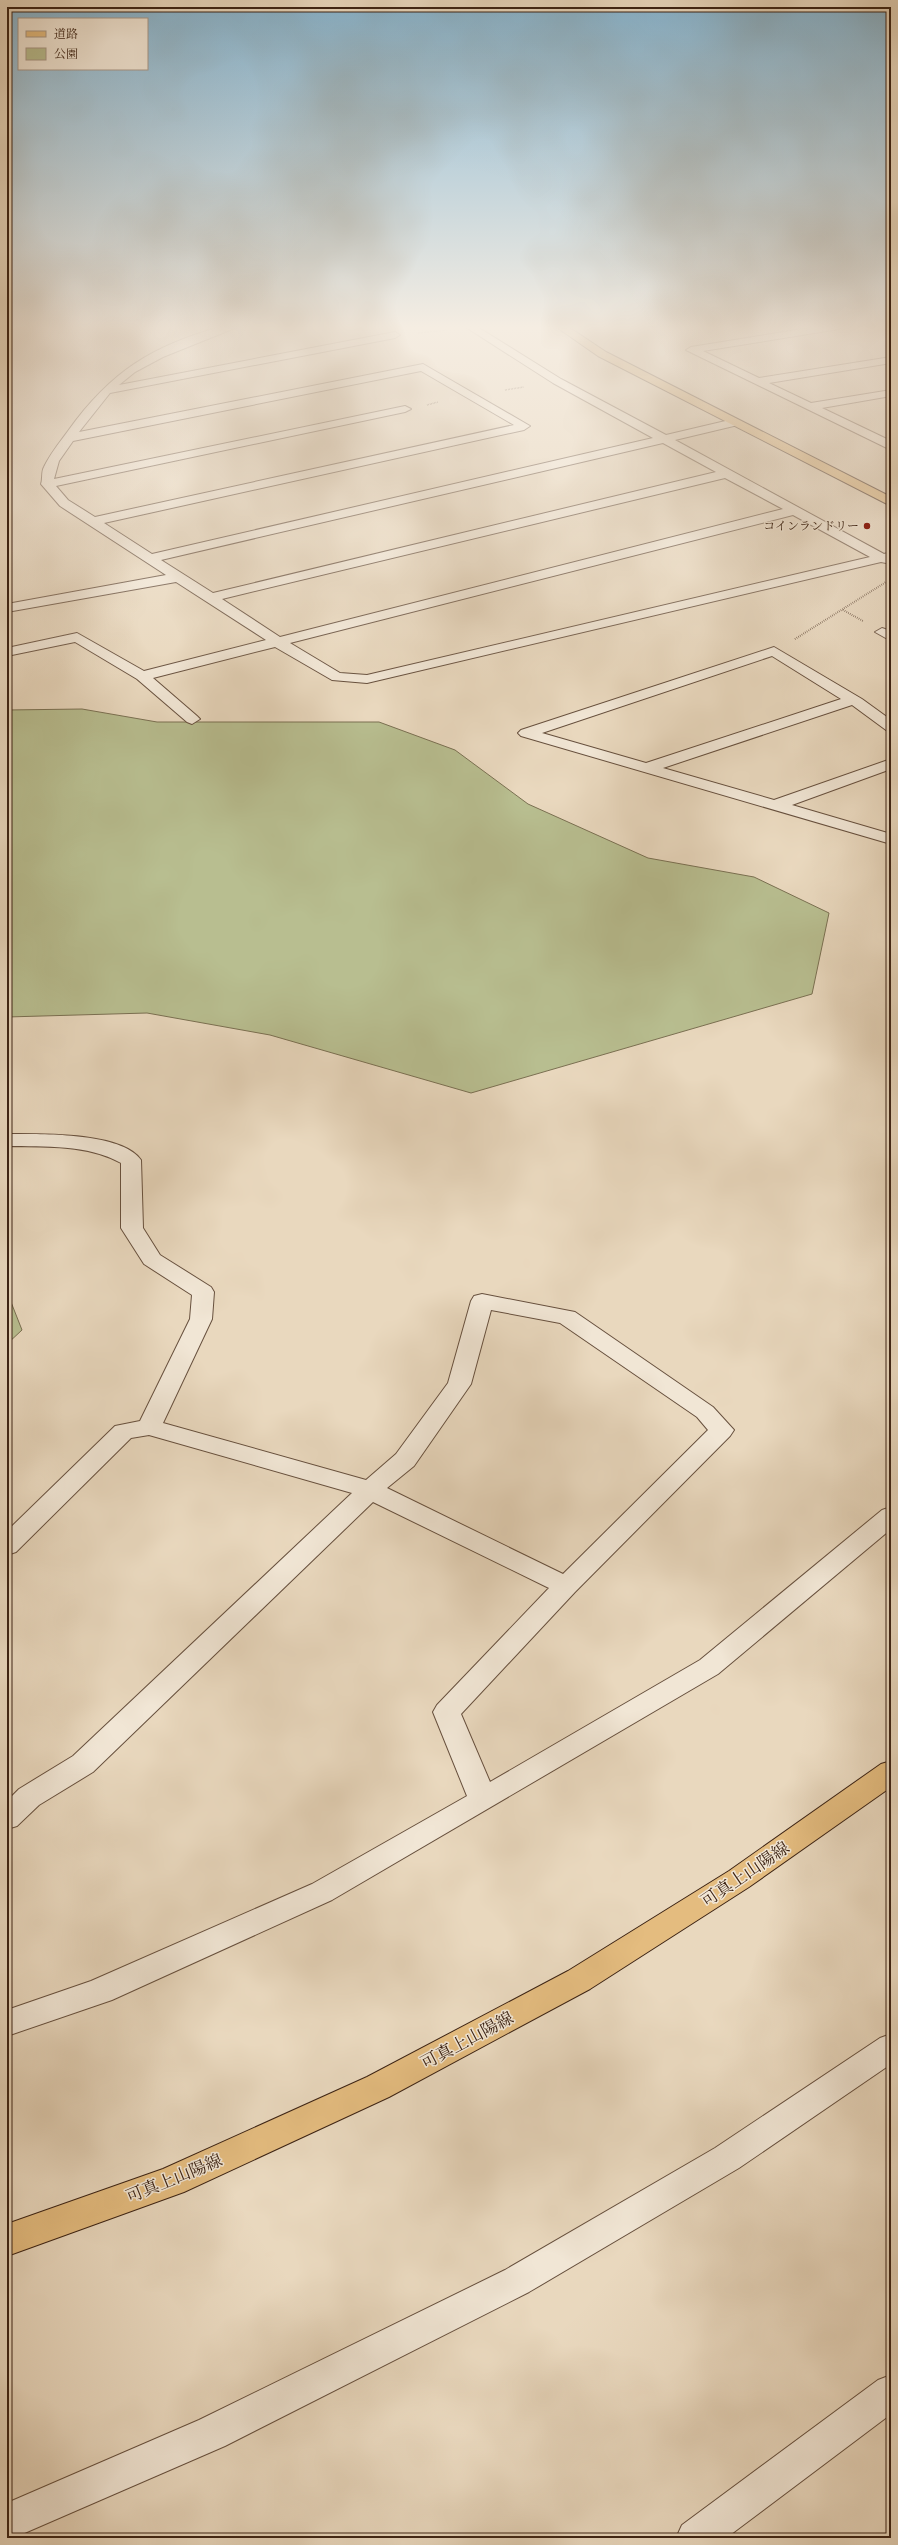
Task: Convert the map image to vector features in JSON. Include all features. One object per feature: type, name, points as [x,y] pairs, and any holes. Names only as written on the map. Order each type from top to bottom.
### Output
[{"type":"main road","points":[[777,445],[891,502]]},
{"type":"main road","name":"可真上山陽線","points":[[7,2240],[172,2181],[378,2087],[579,1980],[739,1880],[887,1782]]},
{"type":"street","points":[[64,445],[46,472],[47,484],[64,503],[278,642],[337,677],[367,679],[888,559]]},
{"type":"street","points":[[47,484],[234,445]]},
{"type":"street","points":[[92,522],[440,445]]},
{"type":"street","points":[[150,559],[638,445]]},
{"type":"street","points":[[673,445],[792,511],[888,559]]},
{"type":"street","points":[[211,598],[725,474]]},
{"type":"street","points":[[142,676],[792,511]]},
{"type":"street","points":[[7,608],[178,577]]},
{"type":"street","points":[[7,652],[77,637],[142,676],[192,719]]},
{"type":"street","points":[[891,727],[853,700],[774,651],[526,733],[891,839]]},
{"type":"street","points":[[647,768],[853,700]]},
{"type":"street","points":[[776,806],[891,764]]},
{"type":"street","points":[[7,1140],[60,1141],[111,1148],[131,1160],[132,1228],[152,1259],[202,1292],[201,1319],[149,1427]]},
{"type":"street","points":[[7,1818],[29,1797],[83,1764],[370,1490],[405,1460],[459,1384],[482,1301],[567,1317],[705,1412],[722,1430],[566,1586],[447,1712],[483,1800]]},
{"type":"street","points":[[7,1546],[123,1432],[149,1427],[370,1490],[566,1586]]},
{"type":"street","points":[[7,2023],[101,1992],[322,1892],[483,1800],[709,1667],[891,1516]]},
{"type":"street","points":[[7,2522],[212,2433],[517,2281],[727,2158],[891,2047]]},
{"type":"street","points":[[695,2538],[891,2392]]},
{"type":"path","points":[[774,651],[891,579]]},
{"type":"green space","points":[[82,709],[157,722],[379,722],[455,750],[528,804],[648,858],[754,877],[829,913],[812,994],[471,1093],[270,1035],[147,1013],[7,1017],[7,710]]},
{"type":"green space","points":[[7,1297],[9,1297],[22,1330],[7,1344]]},
{"type":"place","name":"コインランドリー","points":[[867,526]]}]
